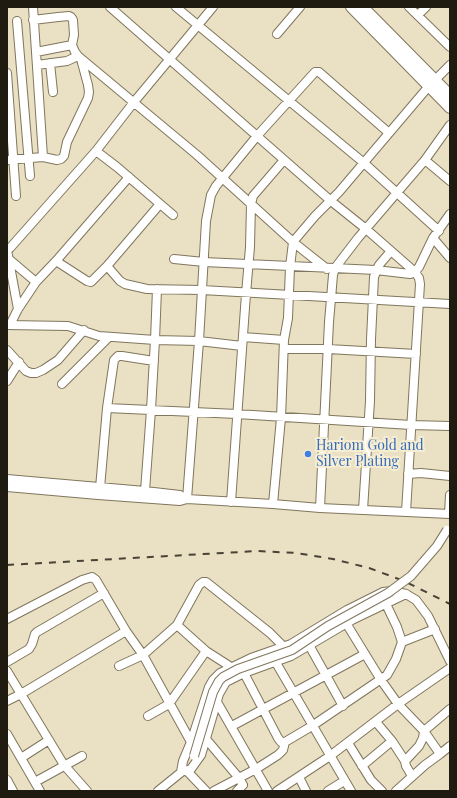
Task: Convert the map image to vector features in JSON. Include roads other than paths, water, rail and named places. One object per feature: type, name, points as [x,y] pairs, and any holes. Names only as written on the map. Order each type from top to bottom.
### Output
[{"type":"main road","points":[[351,7],[432,83],[450,95]]},
{"type":"main road","points":[[363,7],[432,83],[450,108]]},
{"type":"street","points":[[33,7],[43,157]]},
{"type":"street","points":[[110,7],[331,201],[366,229],[415,272],[419,278],[419,303],[406,512]]},
{"type":"street","points":[[176,7],[364,163],[439,231]]},
{"type":"street","points":[[18,309],[7,250],[96,151],[134,102],[213,7]]},
{"type":"street","points":[[276,34],[300,7]]},
{"type":"street","points":[[409,7],[450,47]]},
{"type":"street","points":[[418,15],[426,7]]},
{"type":"street","points":[[10,160],[43,157],[57,160],[61,159],[64,156],[67,142],[88,98],[89,92],[79,58],[72,44],[74,35],[73,20],[69,16],[33,20]]},
{"type":"street","points":[[17,21],[30,176]]},
{"type":"street","points":[[36,52],[72,44]]},
{"type":"street","points":[[37,65],[79,58],[197,155],[293,242],[331,269],[333,275],[332,297],[320,508]]},
{"type":"street","points":[[50,63],[53,92]]},
{"type":"street","points":[[273,504],[281,418],[284,340],[288,318],[290,267],[293,242],[315,216],[331,201],[450,64]]},
{"type":"street","points":[[185,499],[199,341],[206,221],[208,204],[216,186],[257,136],[315,72],[319,72],[389,133]]},
{"type":"street","points":[[7,73],[10,160],[16,196]]},
{"type":"street","points":[[331,269],[425,160],[450,125]]},
{"type":"street","points":[[96,151],[173,215]]},
{"type":"street","points":[[231,502],[249,264],[250,204],[254,196],[284,160]]},
{"type":"street","points":[[425,160],[450,181]]},
{"type":"street","points":[[8,325],[36,282],[129,177]]},
{"type":"street","points":[[56,261],[87,281],[91,282],[107,266],[160,204]]},
{"type":"street","points":[[174,259],[290,267],[376,270],[410,274],[415,272],[419,267],[433,238],[450,214]]},
{"type":"street","points":[[433,238],[450,258]]},
{"type":"street","points":[[362,510],[369,423],[374,277],[376,270],[391,251]]},
{"type":"street","points":[[10,260],[36,282]]},
{"type":"street","points":[[107,266],[120,281],[125,284],[147,289],[202,290],[246,294],[332,297],[450,304]]},
{"type":"street","points":[[145,491],[152,410],[157,289]]},
{"type":"street","points":[[8,325],[68,326],[99,336],[199,341],[242,346]]},
{"type":"street","points":[[7,350],[26,371],[36,373],[58,360],[84,330]]},
{"type":"street","points":[[62,384],[109,337]]},
{"type":"street","points":[[243,337],[284,340]]},
{"type":"street","points":[[284,349],[328,349],[371,353],[416,354]]},
{"type":"street","points":[[100,488],[107,408],[113,365],[116,358],[122,356],[154,361]]},
{"type":"street","points":[[7,382],[19,362]]},
{"type":"street","points":[[107,408],[237,414],[411,426],[450,426]]},
{"type":"street","points":[[408,474],[450,476]]},
{"type":"street","points":[[7,480],[145,491],[180,495],[185,499]]},
{"type":"street","points":[[7,487],[98,496],[180,501],[185,499],[320,508],[449,514],[450,495]]},
{"type":"street","points":[[184,772],[194,756],[215,687],[224,676],[238,669],[292,650],[328,626],[394,589],[411,576],[426,559],[437,546],[450,525]]},
{"type":"street","points":[[7,619],[88,577],[92,577],[96,580],[126,631],[143,655],[191,742]]},
{"type":"street","points":[[119,666],[143,655],[177,625],[198,585],[203,582],[206,582],[270,633],[284,647]]},
{"type":"street","points":[[206,791],[184,772],[183,761],[191,742],[209,687],[220,673],[231,667],[251,658],[284,647],[302,638],[347,610],[383,592],[392,591],[406,594],[416,600],[428,616],[450,661]]},
{"type":"street","points":[[7,662],[28,649],[37,632],[104,593]]},
{"type":"street","points":[[158,791],[184,772],[192,769],[196,763],[206,739],[222,688],[226,682],[244,673],[291,656],[346,623],[406,594]]},
{"type":"street","points":[[214,791],[256,769],[278,754],[282,750],[285,742],[343,706],[387,675],[396,659],[402,642],[397,627],[386,604]]},
{"type":"street","points":[[346,623],[380,680],[398,704],[424,731],[440,754]]},
{"type":"street","points":[[177,625],[206,651],[231,667]]},
{"type":"street","points":[[402,642],[435,629]]},
{"type":"street","points":[[7,701],[126,631]]},
{"type":"street","points":[[309,645],[343,706]]},
{"type":"street","points":[[148,716],[169,704],[206,651]]},
{"type":"street","points":[[232,726],[365,654]]},
{"type":"street","points":[[275,662],[350,791]]},
{"type":"street","points":[[277,791],[330,756],[398,704],[450,668]]},
{"type":"street","points":[[7,671],[64,764],[87,791]]},
{"type":"street","points":[[244,673],[278,738],[281,742],[285,742]]},
{"type":"street","points":[[217,702],[268,791]]},
{"type":"street","points":[[406,761],[419,746],[423,738],[424,731],[450,709]]},
{"type":"street","points":[[376,722],[406,761],[406,766],[412,776]]},
{"type":"street","points":[[7,734],[40,791]]},
{"type":"street","points":[[206,739],[239,778],[243,785],[237,791]]},
{"type":"street","points":[[21,758],[50,740]]},
{"type":"street","points":[[362,766],[392,741]]},
{"type":"street","points":[[348,743],[371,780],[382,791]]},
{"type":"street","points":[[396,791],[412,776],[450,746]]},
{"type":"street","points":[[35,782],[64,764],[82,756]]},
{"type":"street","points":[[299,777],[306,791]]},
{"type":"street","points":[[7,780],[13,791]]},
{"type":"street","points":[[328,791],[344,781]]},
{"type":"railway","points":[[7,565],[258,551],[296,553],[333,559],[369,568],[404,581],[450,604]]},
{"type":"place","name":"Hariom Gold and Silver Plating","points":[[308,454]]}]
